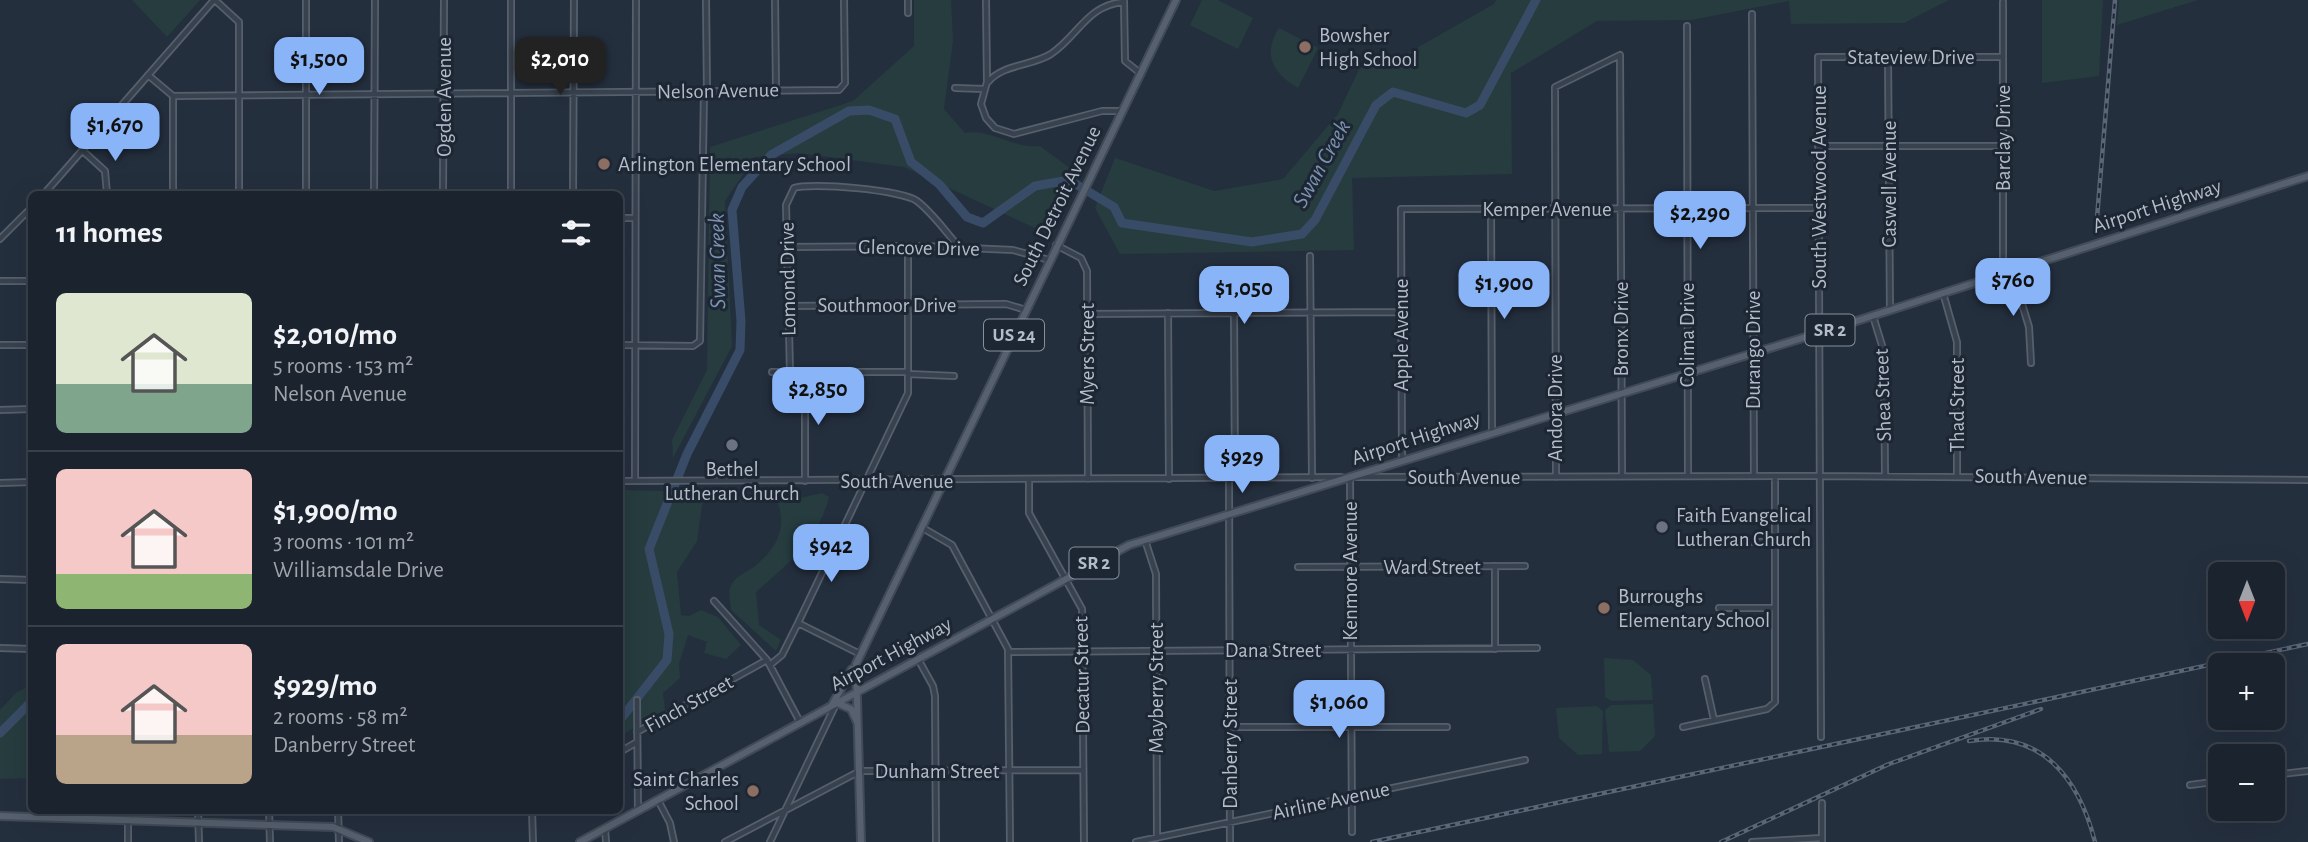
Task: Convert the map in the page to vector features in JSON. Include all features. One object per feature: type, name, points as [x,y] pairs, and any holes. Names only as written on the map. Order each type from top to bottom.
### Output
[{"type":"main road","name":"South Detroit Avenue","points":[[860,654],[1177,0]]},
{"type":"main road","name":"Airport Highway","points":[[580,842],[1129,545],[1890,311],[2308,176]]},
{"type":"main road","name":"US 24","points":[[860,654],[856,664],[856,692],[860,730],[861,842]]},
{"type":"main road","points":[[856,664],[834,704],[851,709],[860,730]]},
{"type":"main road","points":[[0,816],[71,814],[128,820],[338,828],[369,842]]},
{"type":"street","points":[[47,191],[215,0],[239,22],[239,191]]},
{"type":"street","points":[[306,0],[306,191]]},
{"type":"street","points":[[374,191],[375,0]]},
{"type":"street","name":"Ogden Avenue","points":[[443,191],[444,0]]},
{"type":"street","points":[[511,191],[512,0]]},
{"type":"street","points":[[573,191],[574,0]]},
{"type":"street","points":[[635,481],[636,0]]},
{"type":"street","points":[[623,345],[697,345],[702,336],[706,0]]},
{"type":"street","points":[[775,0],[776,90]]},
{"type":"street","name":"Nelson Avenue","points":[[173,96],[843,88],[845,0]]},
{"type":"street","points":[[908,0],[908,13]]},
{"type":"street","points":[[986,0],[987,82],[981,104],[986,118],[995,128],[1008,134],[1034,130],[1102,111],[1122,111]]},
{"type":"street","points":[[987,82],[996,74],[1048,56],[1068,40],[1091,13],[1108,4],[1124,1],[1125,61],[1140,73]]},
{"type":"street","name":"Barclay Drive","points":[[2003,2],[2003,274]]},
{"type":"street","name":"Durango Drive","points":[[1752,14],[1754,476]]},
{"type":"street","name":"Colima Drive","points":[[1687,26],[1688,476]]},
{"type":"street","name":"Bronx Drive","points":[[1555,87],[1620,55],[1622,476]]},
{"type":"street","name":"Stateview Drive","points":[[1818,57],[2003,57]]},
{"type":"street","name":"South Westwood Avenue","points":[[1818,57],[1821,737]]},
{"type":"street","name":"Caswell Avenue","points":[[1888,57],[1890,311]]},
{"type":"street","points":[[148,75],[173,96],[173,191]]},
{"type":"street","name":"Andora Drive","points":[[1555,87],[1556,477]]},
{"type":"street","points":[[955,89],[984,89]]},
{"type":"street","points":[[1818,146],[2003,146]]},
{"type":"street","points":[[83,152],[105,171],[107,191]]},
{"type":"street","name":"Lomond Drive","points":[[790,372],[786,205],[794,188],[811,185],[906,195],[923,207],[961,249]]},
{"type":"street","name":"Kemper Avenue","points":[[1401,209],[1818,208]]},
{"type":"street","name":"Apple Avenue","points":[[1401,209],[1402,460]]},
{"type":"street","points":[[1491,209],[1492,433]]},
{"type":"street","points":[[0,239],[28,211]]},
{"type":"street","points":[[623,218],[635,218]]},
{"type":"street","points":[[769,662],[782,655],[906,397],[908,246]]},
{"type":"street","name":"Glencove Drive","points":[[788,247],[908,246],[1023,251],[1049,260]]},
{"type":"street","name":"Myers Street","points":[[1056,246],[1085,263],[1088,479]]},
{"type":"street","points":[[1310,256],[1312,478]]},
{"type":"street","points":[[2011,271],[2029,327],[2031,363]]},
{"type":"street","points":[[0,281],[28,281]]},
{"type":"street","name":"Thad Street","points":[[1943,293],[1957,342],[1958,477]]},
{"type":"street","name":"Southmoor Drive","points":[[789,306],[1006,304],[1026,310]]},
{"type":"street","points":[[1087,314],[1401,312]]},
{"type":"street","points":[[1168,313],[1169,479]]},
{"type":"street","name":"Danberry Street","points":[[1230,842],[1229,513],[1232,478],[1234,313]]},
{"type":"street","name":"Shea Street","points":[[1873,316],[1884,352],[1885,476]]},
{"type":"street","points":[[0,345],[28,345]]},
{"type":"street","points":[[772,372],[954,376]]},
{"type":"street","points":[[805,372],[805,481]]},
{"type":"street","points":[[0,410],[28,409]]},
{"type":"street","name":"South Avenue","points":[[623,481],[1622,476],[2308,480]]},
{"type":"street","points":[[1683,727],[1774,705],[1775,476]]},
{"type":"street","name":"Kenmore Avenue","points":[[1350,477],[1352,832]]},
{"type":"street","name":"Decatur Street","points":[[1029,480],[1029,513],[1082,609],[1084,842]]},
{"type":"street","points":[[0,483],[28,482]]},
{"type":"street","points":[[922,527],[952,545],[1008,652],[1010,842]]},
{"type":"street","name":"Mayberry Street","points":[[1145,540],[1156,574],[1157,838]]},
{"type":"street","points":[[1719,542],[1775,542]]},
{"type":"street","points":[[1495,566],[1495,649]]},
{"type":"street","name":"Ward Street","points":[[1297,567],[1525,566]]},
{"type":"street","points":[[0,579],[28,580]]},
{"type":"street","points":[[714,601],[769,662],[800,722]]},
{"type":"street","points":[[1719,608],[1776,608]]},
{"type":"street","points":[[798,623],[860,654]]},
{"type":"street","points":[[0,648],[28,649]]},
{"type":"street","name":"Dana Street","points":[[1008,652],[1537,648]]},
{"type":"street","points":[[918,659],[933,686],[936,842]]},
{"type":"street","name":"Finch Street","points":[[623,750],[637,742],[637,732],[769,662]]},
{"type":"street","points":[[1706,679],[1714,720]]},
{"type":"street","points":[[637,700],[637,732]]},
{"type":"street","points":[[770,842],[834,704]]},
{"type":"street","points":[[1230,727],[1447,726]]},
{"type":"street","points":[[637,742],[638,811]]},
{"type":"street","name":"Airline Avenue","points":[[1136,842],[1525,760]]},
{"type":"street","name":"Dunham Street","points":[[725,842],[860,771],[1083,770]]},
{"type":"street","points":[[2285,774],[2308,771]]},
{"type":"street","points":[[2190,785],[2208,783]]},
{"type":"street","points":[[658,800],[670,823],[674,842]]},
{"type":"street","points":[[1752,842],[1822,840],[1822,803]]},
{"type":"street","points":[[198,814],[198,842]]},
{"type":"street","points":[[269,814],[270,842]]},
{"type":"street","points":[[338,814],[339,842]]},
{"type":"street","points":[[532,814],[533,842]]},
{"type":"street","points":[[128,820],[128,842]]},
{"type":"street","points":[[605,828],[606,842]]},
{"type":"green space","points":[[132,0],[200,0],[167,37]]},
{"type":"green space","points":[[914,0],[951,0],[953,41],[944,109],[965,133],[983,133],[1020,145],[1040,146],[1078,174],[1041,231],[904,167],[799,153],[755,157],[725,201],[732,346],[673,458],[672,440],[707,370],[710,147],[853,101],[914,46]]},
{"type":"green space","points":[[1202,0],[1218,0],[1253,18],[1238,49],[1190,25]]},
{"type":"green space","points":[[1496,0],[1949,0],[1904,23],[1791,24],[1789,1],[1691,20],[1597,21],[1511,73],[1512,174],[1352,178],[1354,250],[1120,254],[1095,208],[1115,158],[1214,191],[1283,179],[1338,114],[1362,63],[1399,58],[1494,4]]},
{"type":"green space","points":[[2042,0],[2103,0],[2099,76],[2042,83]]},
{"type":"green space","points":[[2119,0],[2198,0],[2117,25]]},
{"type":"green space","points":[[1279,28],[1318,48],[1298,88],[1282,76],[1273,62],[1271,46]]},
{"type":"green space","points":[[623,490],[704,492],[697,541],[677,572],[681,615],[689,616],[701,610],[718,617],[741,645],[726,659],[704,653],[707,642],[688,635],[679,664],[680,678],[663,693],[665,710],[623,734]]},
{"type":"green space","points":[[822,493],[829,497],[810,539],[756,592],[759,625],[781,640],[776,651],[731,610],[730,588],[734,581],[769,553],[778,538],[781,521],[778,503]]},
{"type":"green space","points":[[1604,658],[1633,660],[1651,675],[1653,700],[1611,701],[1605,697]]},
{"type":"green space","points":[[28,686],[28,778],[0,779],[0,710],[17,692]]},
{"type":"green space","points":[[1653,704],[1655,736],[1640,751],[1609,752],[1605,710],[1611,705]]},
{"type":"green space","points":[[1597,706],[1603,711],[1602,754],[1578,755],[1559,738],[1556,708]]},
{"type":"waterway","name":"Swan Creek","points":[[623,716],[667,660],[669,634],[649,549],[687,454],[740,350],[741,321],[732,210],[742,187],[771,155],[849,111],[869,110],[895,119],[911,162],[939,184],[967,217],[983,223],[1035,186],[1069,180],[1114,207],[1122,223],[1252,242],[1302,234],[1315,220],[1376,105],[1393,92],[1466,113],[1480,105],[1536,0]]},
{"type":"waterway","name":"Swan Creek","points":[[0,733],[28,705]]},
{"type":"railway","points":[[2097,218],[2115,0]]},
{"type":"railway","points":[[1372,842],[2308,644]]},
{"type":"railway","points":[[1721,842],[1889,764],[2041,709]]},
{"type":"railway","points":[[1969,741],[1995,739],[2017,743],[2037,751],[2053,763],[2079,798],[2095,842]]},
{"type":"place","name":"Bowsher High School","points":[[1305,47]]},
{"type":"place","name":"Arlington Elementary School","points":[[604,164]]},
{"type":"place","name":"Bethel Lutheran Church","points":[[732,445]]},
{"type":"place","name":"Faith Evangelical Lutheran Church","points":[[1662,527]]},
{"type":"place","name":"Burroughs Elementary School","points":[[1604,608]]},
{"type":"place","name":"Saint Charles School","points":[[753,791]]}]
